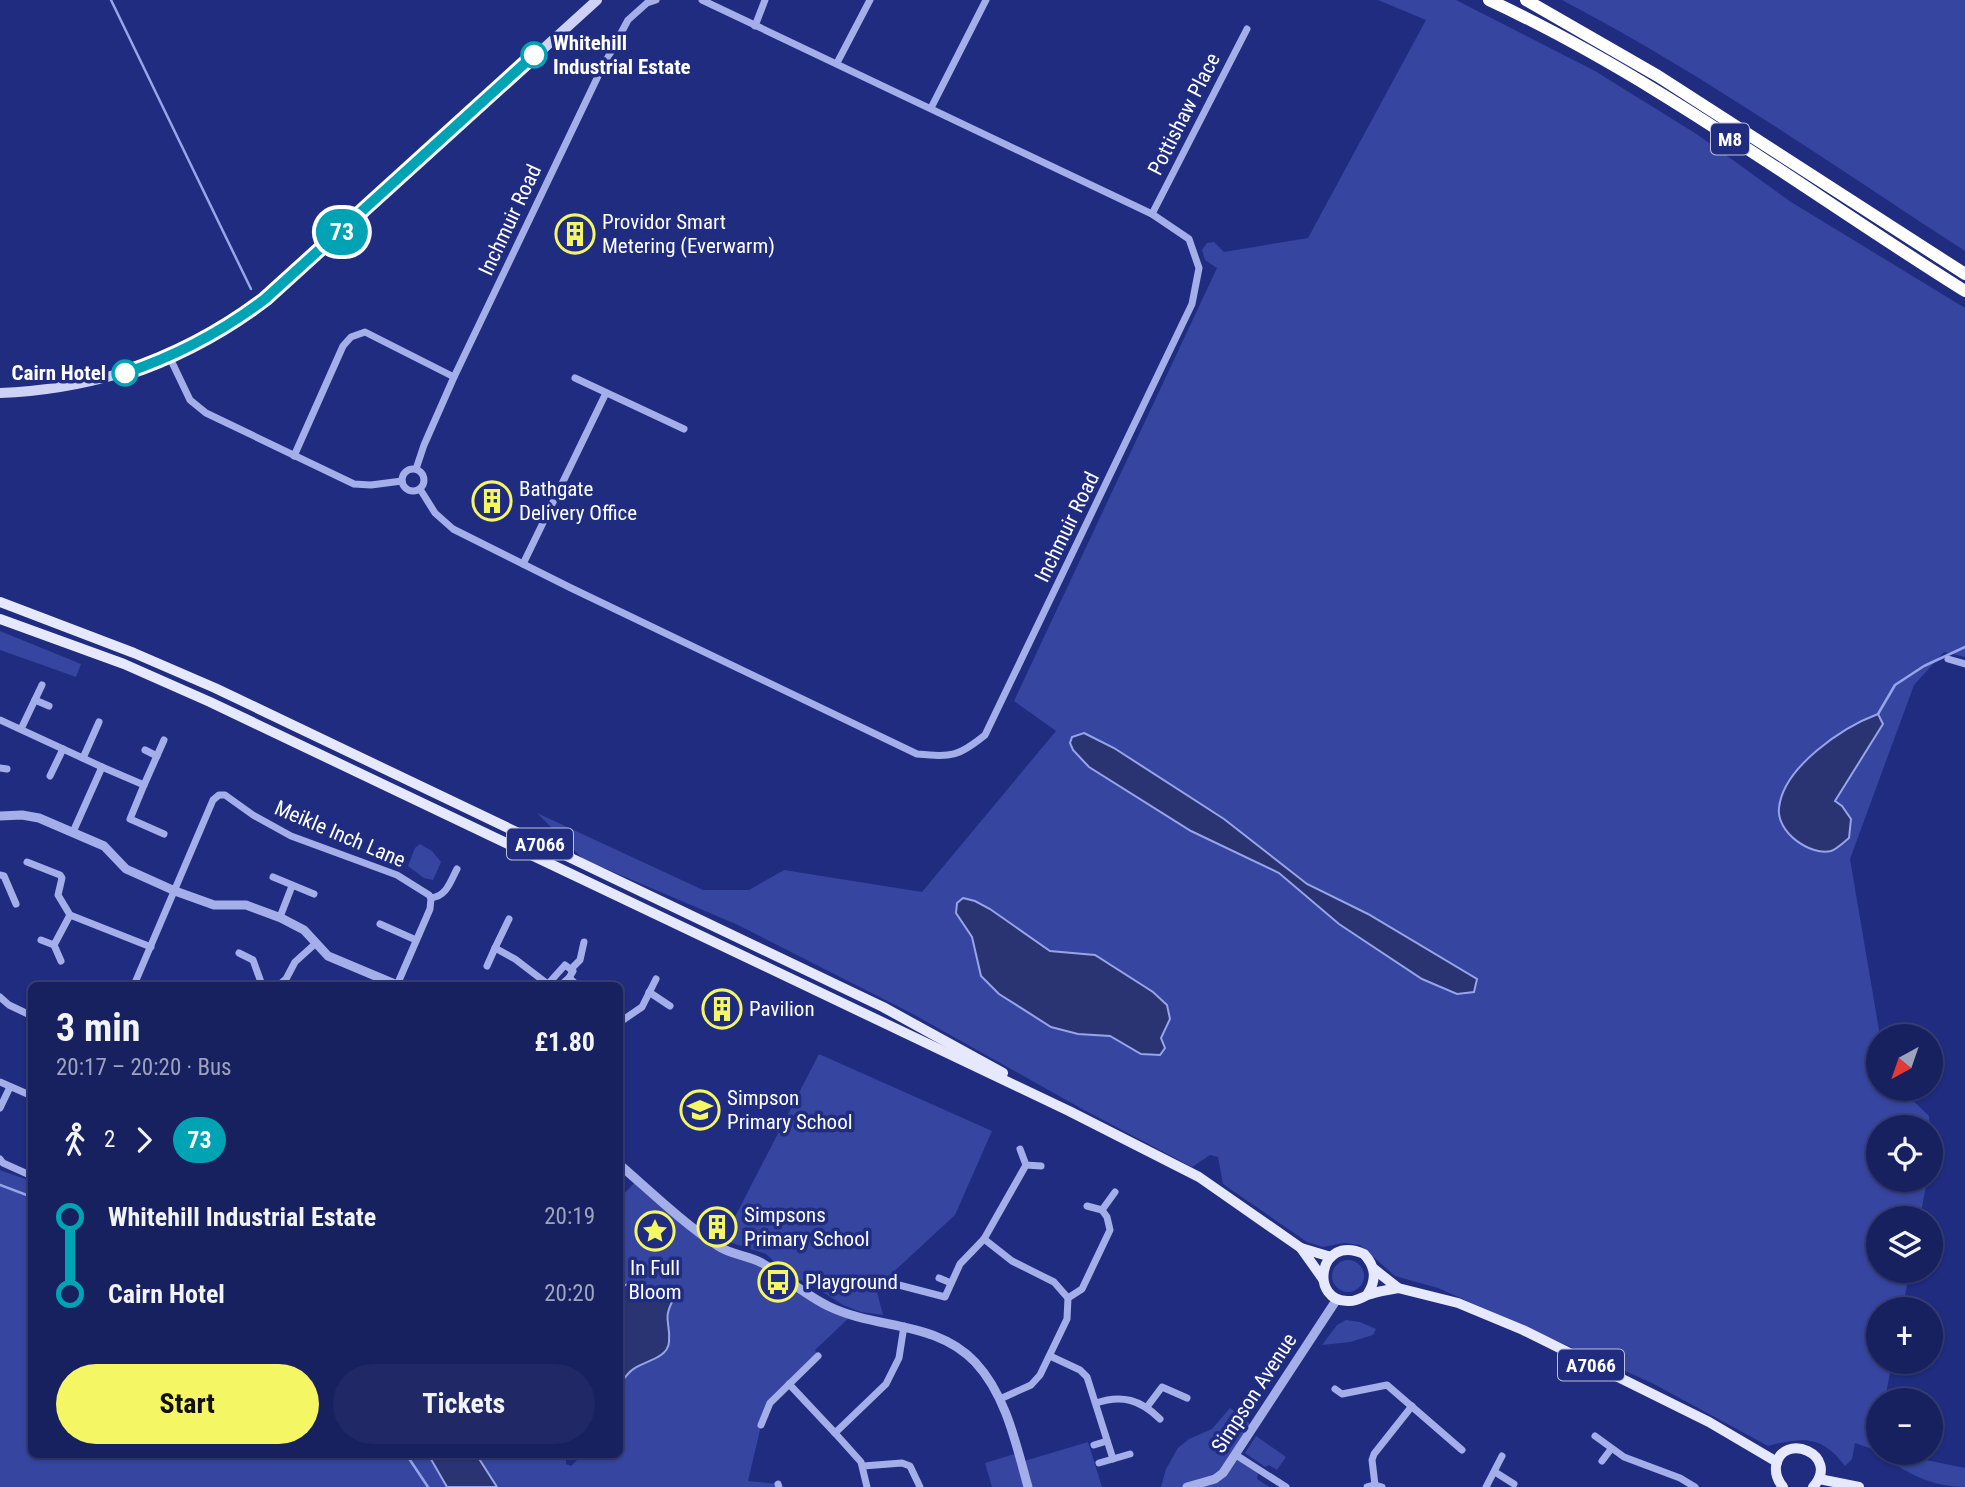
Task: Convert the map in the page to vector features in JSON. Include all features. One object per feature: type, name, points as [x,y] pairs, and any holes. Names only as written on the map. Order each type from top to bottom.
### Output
[{"type":"highway","name":"M8","points":[[1489,0],[1549,28],[1674,103],[1965,291]]},
{"type":"highway","name":"M8","points":[[1525,0],[1635,61],[1965,274]]},
{"type":"main road","points":[[0,393],[56,388],[107,379],[169,356],[226,327],[282,286],[597,0]]},
{"type":"main road","name":"A7066","points":[[0,602],[134,653],[348,751],[883,1007],[954,1044],[1069,1111]]},
{"type":"main road","name":"A7066","points":[[0,619],[124,664],[210,702],[1069,1111],[1199,1177],[1301,1248],[1323,1279],[1325,1287],[1337,1299],[1348,1302],[1398,1288]]},
{"type":"main road","name":"A7066","points":[[1301,1248],[1331,1257],[1347,1250],[1364,1254],[1374,1269],[1398,1288],[1458,1303],[1523,1330],[1709,1422],[1777,1462]]},
{"type":"main road","points":[[1323,1279],[1326,1263],[1331,1257]]},
{"type":"main road","points":[[1367,1295],[1372,1287],[1374,1269]]},
{"type":"main road","points":[[1783,1487],[1776,1476],[1777,1462],[1793,1448],[1807,1449],[1817,1459],[1820,1472],[1816,1483],[1859,1487]]},
{"type":"street","name":"Inchmuir Road","points":[[416,469],[454,377],[599,73],[628,20],[647,3],[656,0]]},
{"type":"street","name":"Inchmuir Road","points":[[419,489],[435,513],[453,529],[918,754],[950,756],[967,750],[985,735],[1192,304],[1199,268],[1189,239],[1152,214],[702,0]]},
{"type":"street","points":[[755,26],[765,0]]},
{"type":"street","points":[[837,63],[870,0]]},
{"type":"street","points":[[931,108],[986,0]]},
{"type":"street","name":"Pottishaw Place","points":[[1152,214],[1247,29]]},
{"type":"street","points":[[294,456],[343,346],[351,337],[365,332],[454,377]]},
{"type":"street","points":[[169,356],[180,383],[197,407],[354,484],[402,481]]},
{"type":"street","points":[[575,379],[684,429]]},
{"type":"street","points":[[523,564],[606,393]]},
{"type":"street","name":"Inchmuir Road","points":[[416,469],[423,476],[423,483],[419,489],[410,491],[404,487],[402,481],[406,471],[416,469]]},
{"type":"street","points":[[1948,659],[1965,664]]},
{"type":"street","points":[[22,729],[42,685]]},
{"type":"street","points":[[35,700],[49,706]]},
{"type":"street","points":[[0,720],[144,785]]},
{"type":"street","points":[[83,758],[99,722]]},
{"type":"street","points":[[164,740],[130,819],[164,834]]},
{"type":"street","points":[[50,776],[63,749]]},
{"type":"street","points":[[145,750],[157,756]]},
{"type":"street","points":[[73,832],[102,767]]},
{"type":"street","name":"Meikle Inch Lane","points":[[175,891],[215,796],[225,795],[253,815],[295,838],[397,875],[431,898]]},
{"type":"street","points":[[0,816],[31,816],[73,832],[104,846],[126,869],[175,891],[214,905],[246,905],[280,917],[304,930],[332,958],[390,982]]},
{"type":"street","points":[[27,862],[60,875],[62,878],[58,895],[70,915],[151,947]]},
{"type":"street","points":[[398,982],[430,909],[431,898],[444,894],[457,869]]},
{"type":"street","points":[[0,875],[5,876],[16,904]]},
{"type":"street","points":[[273,877],[314,894]]},
{"type":"street","points":[[280,917],[292,886]]},
{"type":"street","points":[[135,982],[175,891]]},
{"type":"street","points":[[54,945],[70,915]]},
{"type":"street","points":[[487,966],[509,919]]},
{"type":"street","points":[[380,924],[416,940]]},
{"type":"street","points":[[41,940],[54,945],[61,961]]},
{"type":"street","points":[[563,982],[584,960],[584,942]]},
{"type":"street","points":[[282,982],[295,962],[316,943]]},
{"type":"street","points":[[495,948],[515,959],[544,982]]},
{"type":"street","points":[[239,953],[253,960],[261,982]]},
{"type":"street","points":[[551,982],[564,966],[575,982]]},
{"type":"street","points":[[623,1020],[639,1010],[656,979]]},
{"type":"street","points":[[649,992],[670,1006]]},
{"type":"street","points":[[0,997],[28,1014]]},
{"type":"street","points":[[0,1083],[28,1094]]},
{"type":"street","points":[[0,1108],[9,1087]]},
{"type":"street","points":[[1020,1149],[1026,1165]]},
{"type":"street","points":[[0,1159],[28,1175]]},
{"type":"street","points":[[1026,1165],[1041,1166]]},
{"type":"street","points":[[895,1284],[945,1297],[966,1256],[984,1239],[1026,1165]]},
{"type":"street","points":[[623,1167],[718,1246],[764,1264],[797,1288],[839,1311],[938,1336],[966,1353],[985,1374],[1000,1399],[1028,1487]]},
{"type":"street","points":[[1102,1210],[1115,1192]]},
{"type":"street","points":[[1068,1298],[1082,1289],[1110,1230],[1102,1210],[1087,1206]]},
{"type":"street","points":[[984,1239],[1012,1261],[1054,1282],[1068,1298],[1067,1319],[1035,1382],[1000,1399]]},
{"type":"street","points":[[939,1278],[951,1283]]},
{"type":"street","name":"Simpson Avenue","points":[[1187,1487],[1215,1479],[1223,1473],[1337,1299]]},
{"type":"street","points":[[835,1433],[891,1376],[899,1358],[904,1326]]},
{"type":"street","points":[[761,1425],[770,1403],[818,1356]]},
{"type":"street","points":[[1050,1356],[1080,1370],[1087,1377],[1112,1459]]},
{"type":"street","points":[[789,1384],[863,1466],[867,1487]]},
{"type":"street","points":[[1335,1390],[1342,1394],[1387,1385],[1462,1450]]},
{"type":"street","points":[[1147,1407],[1162,1387],[1187,1398]]},
{"type":"street","points":[[1096,1403],[1120,1399],[1147,1407],[1160,1419]]},
{"type":"street","points":[[1374,1486],[1374,1454],[1412,1406]]},
{"type":"street","points":[[1595,1436],[1624,1457],[1680,1478],[1695,1487]]},
{"type":"street","points":[[1094,1446],[1107,1441]]},
{"type":"street","points":[[1602,1461],[1611,1449]]},
{"type":"street","points":[[1099,1463],[1130,1454]]},
{"type":"street","points":[[1236,1455],[1286,1487]]},
{"type":"street","points":[[1486,1487],[1502,1456]]},
{"type":"street","points":[[863,1466],[910,1465],[920,1487]]},
{"type":"street","points":[[1494,1472],[1514,1484]]},
{"type":"shaded area","points":[[1378,0],[1456,0],[1595,71],[1698,135],[1791,202],[1965,308],[1965,657],[1944,652],[1914,685],[1850,859],[1878,1024],[1866,1024],[1866,1101],[1913,1101],[1928,1115],[1866,1115],[1866,1192],[1925,1192],[1922,1206],[1866,1206],[1866,1283],[1907,1283],[1905,1297],[1866,1297],[1866,1374],[1890,1374],[1887,1388],[1866,1388],[1866,1447],[1855,1443],[1852,1459],[1845,1466],[1828,1449],[1811,1441],[1792,1441],[1768,1446],[1652,1383],[1438,1288],[1395,1276],[1360,1245],[1344,1243],[1323,1247],[1307,1242],[1223,1184],[1218,1157],[1210,1155],[1192,1167],[911,1013],[738,925],[583,859],[537,813],[703,890],[749,890],[784,870],[922,892],[1056,731],[1014,701],[1217,268],[1205,260],[1202,250],[1207,243],[1214,242],[1224,252],[1308,238],[1426,20]]},
{"type":"shaded area","points":[[1562,0],[1965,0],[1965,251],[1716,89]]},
{"type":"shaded area","points":[[0,631],[81,664],[76,677],[0,650]]},
{"type":"shaded area","points":[[420,844],[432,851],[441,862],[433,880],[424,878],[408,866],[415,848]]},
{"type":"shaded area","points":[[819,1054],[992,1131],[955,1215],[876,1288],[883,1315],[861,1312],[843,1305],[786,1273],[766,1254],[723,1240]]},
{"type":"shaded area","points":[[0,1170],[28,1180],[28,1458],[430,1458],[447,1487],[0,1487]]},
{"type":"shaded area","points":[[637,1180],[709,1239],[755,1259],[851,1316],[815,1350],[818,1356],[764,1413],[748,1481],[778,1484],[779,1487],[497,1487],[479,1458],[566,1458],[566,1464],[571,1466],[579,1458],[623,1458],[623,1380],[633,1369],[661,1355],[669,1342],[666,1314],[673,1300],[627,1284],[623,1287],[623,1195]]},
{"type":"shaded area","points":[[1348,1260],[1359,1265],[1364,1276],[1359,1287],[1348,1292],[1337,1287],[1332,1276],[1337,1265]]},
{"type":"shaded area","points":[[1346,1320],[1360,1322],[1376,1329],[1373,1335],[1350,1342],[1322,1345],[1337,1325]]},
{"type":"shaded area","points":[[1230,1408],[1254,1427],[1236,1455],[1259,1470],[1257,1479],[1269,1487],[1161,1487],[1166,1469],[1178,1448],[1189,1439],[1212,1429]]},
{"type":"shaded area","points":[[1256,1436],[1286,1457],[1277,1470],[1269,1465],[1265,1467],[1245,1453]]},
{"type":"shaded area","points":[[1088,1442],[1102,1487],[992,1487],[985,1463],[1018,1453],[1021,1462]]},
{"type":"shaded area","points":[[1943,1463],[1965,1468],[1965,1487],[1930,1482],[1896,1465]]},
{"type":"water","points":[[1878,714],[1883,724],[1835,801],[1851,819],[1849,838],[1831,851],[1823,852],[1805,846],[1789,833],[1780,817],[1779,808],[1783,793],[1791,778],[1817,750],[1848,728]]},
{"type":"water","points":[[1084,733],[1114,748],[1224,819],[1307,884],[1368,914],[1477,979],[1474,992],[1457,994],[1422,979],[1339,924],[1279,873],[1191,831],[1089,767],[1070,743],[1072,737]]},
{"type":"water","points":[[963,898],[990,909],[1050,951],[1095,955],[1153,992],[1167,1005],[1170,1019],[1161,1038],[1165,1048],[1160,1055],[1141,1054],[1110,1036],[1078,1034],[1051,1027],[999,994],[981,976],[972,937],[956,913],[957,903]]},
{"type":"water","points":[[636,1284],[651,1291],[662,1287],[671,1292],[673,1300],[667,1317],[669,1342],[665,1352],[633,1369],[623,1380],[623,1287]]},
{"type":"water","points":[[430,1458],[479,1458],[497,1487],[447,1487]]},
{"type":"waterway","points":[[111,0],[251,289]]},
{"type":"waterway","points":[[1878,714],[1895,685],[1924,666],[1965,647]]},
{"type":"waterway","points":[[0,1185],[28,1196]]},
{"type":"waterway","points":[[409,1458],[428,1487]]},
{"type":"bus line","name":"73","points":[[125,373],[152,364],[226,327],[282,286],[534,55]]},
{"type":"place","name":"Whitehill Industrial Estate","points":[[534,55]]},
{"type":"place","name":"Providor Smart Metering (Everwarm)","points":[[575,234]]},
{"type":"place","name":"Cairn Hotel","points":[[125,373]]},
{"type":"place","name":"Bathgate Delivery Office","points":[[492,501]]},
{"type":"place","name":"Pavilion","points":[[722,1009]]},
{"type":"place","name":"Simpson Primary School","points":[[700,1110]]},
{"type":"place","name":"Simpsons Primary School","points":[[717,1227]]},
{"type":"place","name":"In Full Bloom","points":[[655,1231]]},
{"type":"place","name":"Playground","points":[[778,1282]]}]
